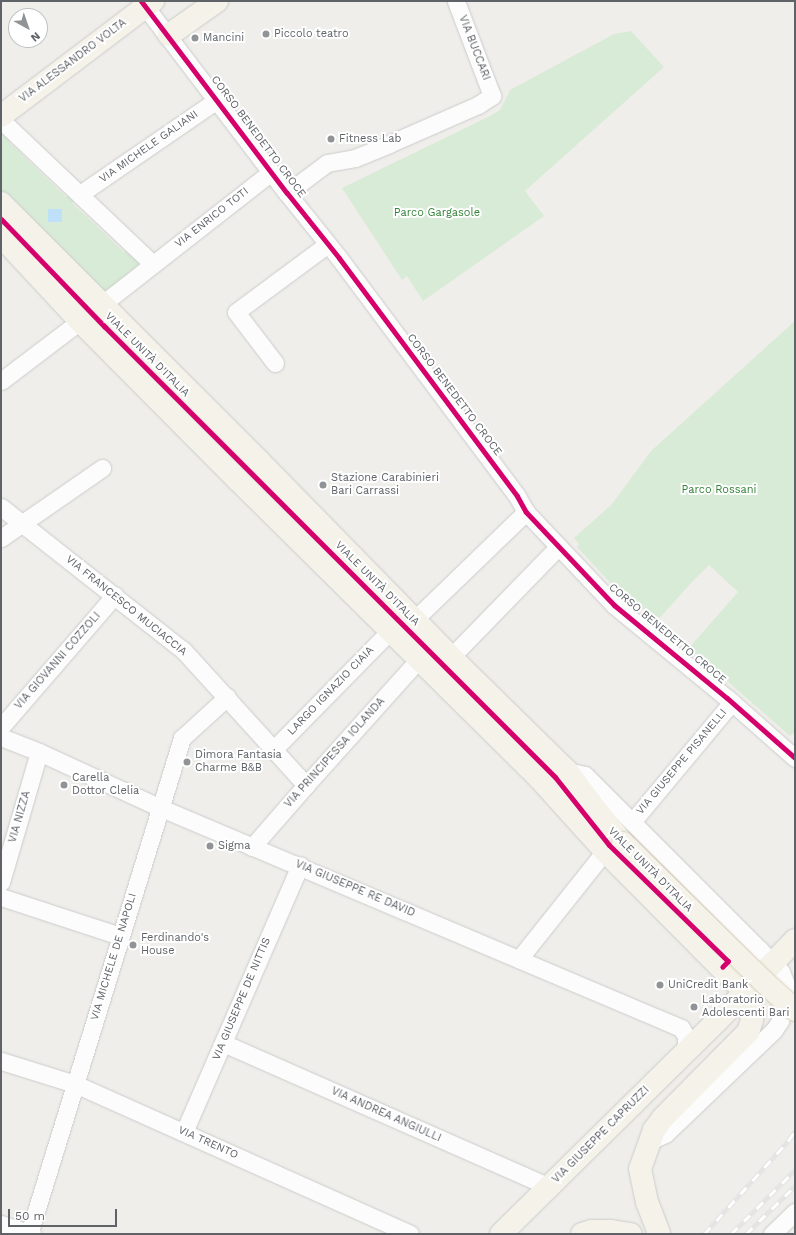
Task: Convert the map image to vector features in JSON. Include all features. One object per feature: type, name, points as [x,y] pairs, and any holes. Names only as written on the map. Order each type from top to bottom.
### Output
[{"type":"main road","points":[[169,35],[217,1]]},
{"type":"main road","name":"VIA ALESSANDRO VOLTA","points":[[1,116],[147,3]]},
{"type":"main road","name":"VIALE UNITÀ D'ITALIA","points":[[1,203],[101,305],[334,537],[414,620],[567,771],[596,810],[614,847]]},
{"type":"main road","name":"VIALE UNITÀ D'ITALIA","points":[[4,244],[389,632],[540,779],[614,847],[748,994]]},
{"type":"main road","points":[[170,411],[176,398],[189,391]]},
{"type":"main road","points":[[315,557],[328,548],[334,537]]},
{"type":"main road","points":[[614,847],[795,1010]]},
{"type":"main road","points":[[772,963],[795,940]]},
{"type":"main road","name":"VIA GIUSEPPE CAPRUZZI","points":[[501,1234],[681,1056],[748,994],[772,963]]},
{"type":"main road","points":[[659,1234],[647,1202],[640,1169],[652,1140],[654,1130],[663,1118],[748,1032],[752,1020],[748,994]]},
{"type":"main road","points":[[582,1234],[592,1231],[612,1231],[631,1234]]},
{"type":"street","name":"VIA BUCCARI","points":[[287,193],[327,163],[355,158],[478,105],[492,96],[456,1]]},
{"type":"street","name":"CORSO BENEDETTO CROCE","points":[[147,3],[271,172],[328,244],[444,397],[517,496],[526,512],[614,605],[732,702],[795,758]]},
{"type":"street","name":"VIA MICHELE GALIANI","points":[[80,194],[217,100]]},
{"type":"street","points":[[1,120],[153,264]]},
{"type":"street","name":"VIA ENRICO TOTI","points":[[101,305],[271,172]]},
{"type":"street","points":[[275,363],[236,312],[328,244]]},
{"type":"street","points":[[1,380],[80,321]]},
{"type":"street","points":[[1,538],[20,523],[102,468]]},
{"type":"street","name":"VIA FRANCESCO MUCIACCIA","points":[[1,507],[115,595],[183,650],[227,697],[273,750],[306,784]]},
{"type":"street","points":[[414,620],[526,512]]},
{"type":"street","points":[[451,657],[556,544]]},
{"type":"street","name":"VIA GIOVANNI COZZOLI","points":[[1,727],[115,595]]},
{"type":"street","name":"LARGO IGNAZIO CIAIA","points":[[273,750],[389,632]]},
{"type":"street","name":"VIA PRINCIPESSA IOLANDA","points":[[252,847],[306,784],[418,660]]},
{"type":"street","name":"VIA MICHELE DE NAPOLI","points":[[30,1234],[120,936],[182,738],[227,697]]},
{"type":"street","name":"VIA GIUSEPPE PISANELLI","points":[[632,822],[732,702]]},
{"type":"street","name":"VIA GIUSEPPE RE DAVID","points":[[1,737],[39,752],[161,808],[252,847],[300,865],[681,1028],[686,1036],[686,1045],[681,1056]]},
{"type":"street","name":"VIA NIZZA","points":[[1,882],[39,752]]},
{"type":"street","name":"VIALE UNITÀ D'ITALIA","points":[[567,771],[585,775],[772,963],[780,972],[785,982],[785,1008],[780,1021],[774,1030],[665,1134],[652,1140]]},
{"type":"street","points":[[519,959],[614,847]]},
{"type":"street","name":"VIA GIUSEPPE DE NITTIS","points":[[184,1132],[300,865]]},
{"type":"street","points":[[1,897],[120,936]]},
{"type":"street","name":"VIA ANDREA ANGIULLI","points":[[223,1043],[549,1187]]},
{"type":"street","name":"VIA TRENTO","points":[[1,1061],[75,1084],[410,1234]]},
{"type":"street","points":[[1,1224],[30,1234]]},
{"type":"green space","name":"Parco Gargasole","points":[[631,31],[664,67],[525,191],[544,216],[423,301],[407,276],[402,280],[342,188],[488,117],[500,110],[510,90],[614,34]]},
{"type":"green space","points":[[1,129],[13,139],[9,142],[66,197],[70,193],[76,199],[72,203],[124,252],[127,249],[139,262],[139,266],[106,293],[96,290],[1,192]]},
{"type":"green space","name":"Parco Rossani","points":[[795,321],[795,732],[790,736],[689,648],[738,592],[709,565],[657,621],[622,590],[618,591],[577,547],[579,544],[574,538],[612,504],[651,451]]},
{"type":"water","points":[[48,209],[62,209],[62,222],[48,222]]},
{"type":"railway","points":[[704,1234],[788,1141],[795,1131]]},
{"type":"railway","points":[[731,1234],[795,1170]]},
{"type":"railway","points":[[746,1234],[795,1186]]},
{"type":"cycle path","points":[[141,1],[287,193],[339,258],[517,496],[526,512],[614,605],[727,698],[795,758]]},
{"type":"cycle path","points":[[1,219],[104,326],[555,777],[609,845],[728,961],[722,967]]},
{"type":"place","name":"Piccolo teatro","points":[[266,34]]},
{"type":"place","name":"Mancini","points":[[195,38]]},
{"type":"place","name":"Fitness Lab","points":[[331,139]]},
{"type":"place","name":"Stazione Carabinieri Bari Carrassi","points":[[323,485]]},
{"type":"place","name":"Dimora Fantasia Charme B&B","points":[[187,762]]},
{"type":"place","name":"Carella Dottor Clelia","points":[[64,785]]},
{"type":"place","name":"Sigma","points":[[210,846]]},
{"type":"place","name":"Ferdinando's House","points":[[133,945]]},
{"type":"place","name":"UniCredit Bank","points":[[660,985]]},
{"type":"place","name":"Laboratorio Adolescenti Bari","points":[[694,1007]]}]
